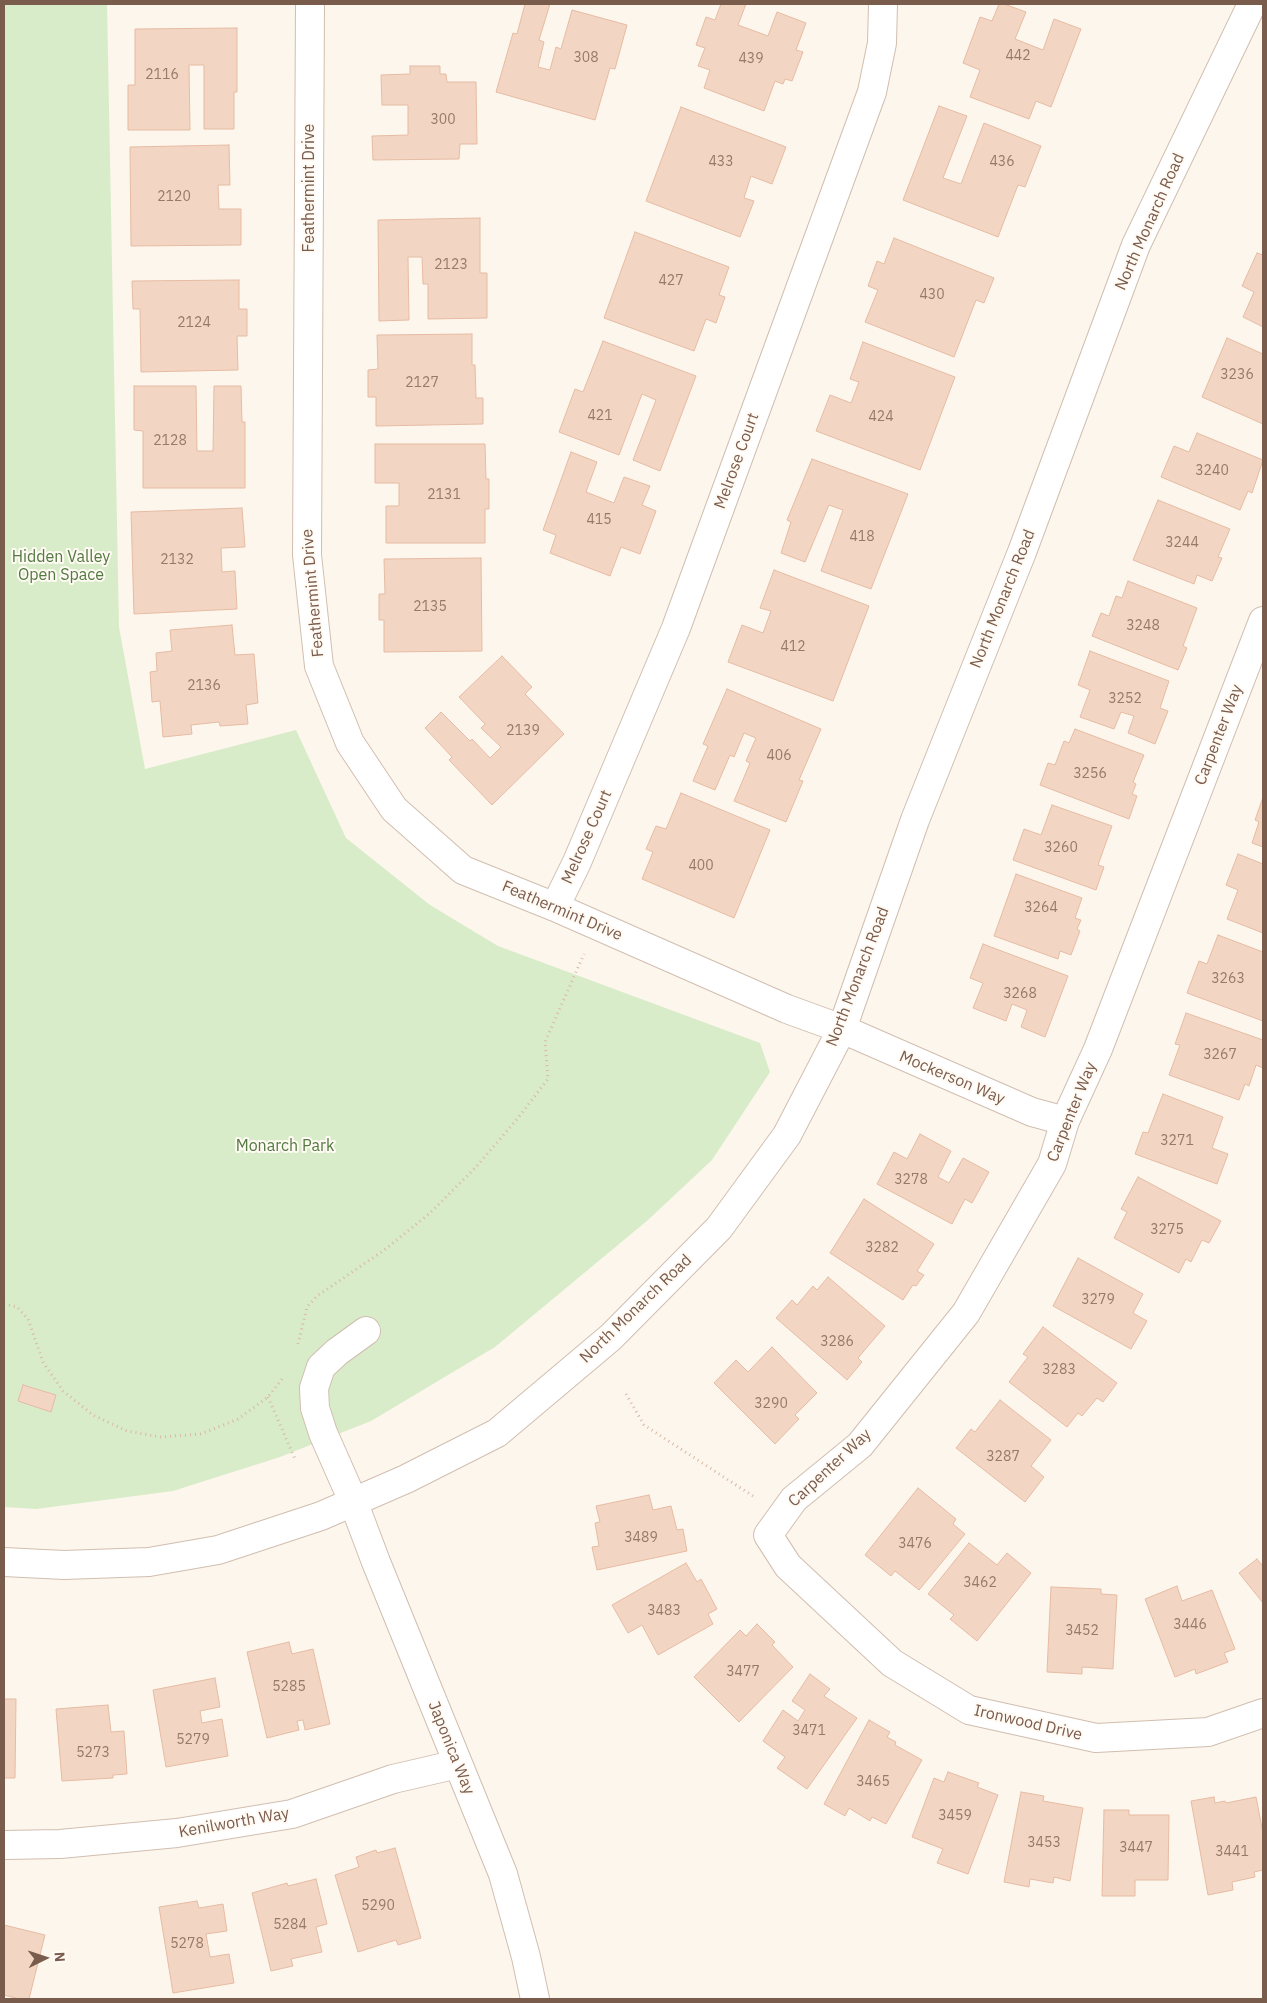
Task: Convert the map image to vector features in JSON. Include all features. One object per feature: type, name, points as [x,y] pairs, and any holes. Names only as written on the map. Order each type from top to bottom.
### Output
[{"type":"street","name":"Feathermint Drive","points":[[310,4],[308,555],[319,666],[350,743],[394,809],[462,870],[555,907],[787,1009],[842,1029]]},
{"type":"street","name":"Melrose Court","points":[[555,907],[676,628],[872,92],[882,43],[883,4]]},
{"type":"street","name":"North Monarch Road","points":[[4,1562],[64,1565],[149,1562],[218,1550],[321,1516],[406,1479],[497,1433],[611,1337],[719,1228],[787,1136],[842,1029],[915,820],[1022,552],[1136,246],[1252,4]]},
{"type":"street","name":"Carpenter Way","points":[[775,1525],[794,1498],[860,1445],[966,1313],[1052,1164],[1065,1121],[1098,1049],[1263,621]]},
{"type":"street","name":"Mockerson Way","points":[[842,1029],[1032,1112],[1065,1121]]},
{"type":"street","name":"Japonica Way","points":[[366,1331],[320,1367],[314,1388],[315,1408],[323,1433],[354,1501],[376,1562],[503,1874],[536,1999]]},
{"type":"street","name":"Ironwood Drive","points":[[775,1525],[788,1566],[892,1663],[969,1710],[1096,1738],[1208,1732],[1263,1713]]},
{"type":"street","name":"Kenilworth Way","points":[[4,1844],[60,1844],[177,1833],[292,1814],[393,1779],[458,1764]]},
{"type":"path","points":[[298,1351],[301,1325],[307,1307],[317,1296],[382,1251],[429,1214],[476,1168],[548,1079],[545,1042],[597,926]]},
{"type":"path","points":[[4,1304],[17,1307],[28,1319],[43,1362],[63,1391],[93,1415],[127,1431],[160,1437],[201,1434],[238,1419],[268,1397],[283,1378]]},
{"type":"path","points":[[626,1394],[644,1425],[775,1525]]},
{"type":"path","points":[[268,1397],[296,1459]]},
{"type":"green space","name":"Monarch Park","points":[[4,4],[107,4],[119,627],[145,769],[296,730],[346,838],[430,905],[498,946],[760,1043],[770,1072],[712,1160],[648,1220],[495,1347],[371,1421],[280,1457],[173,1491],[36,1509],[4,1507]]},
{"type":"building","points":[[525,4],[550,4],[539,40],[544,42],[538,67],[550,70],[556,47],[561,49],[572,10],[627,25],[615,69],[610,68],[595,120],[496,92],[513,33],[517,34]]},
{"type":"building","points":[[721,4],[746,4],[738,25],[768,36],[777,12],[806,23],[796,50],[803,52],[792,81],[785,79],[783,84],[775,81],[764,111],[704,88],[710,70],[698,66],[705,48],[696,45],[706,17],[715,20]]},
{"type":"building","points":[[999,4],[1026,12],[1015,39],[1043,50],[1054,19],[1081,29],[1051,107],[1036,101],[1029,119],[970,97],[980,70],[963,63],[980,17],[992,21]]},
{"type":"building","points":[[237,28],[237,92],[234,92],[234,129],[204,129],[204,65],[189,65],[190,130],[128,130],[128,85],[135,85],[135,29]]},
{"type":"building","points":[[410,66],[440,66],[440,74],[446,74],[447,82],[476,82],[477,144],[460,144],[459,159],[373,160],[372,136],[408,135],[408,105],[382,105],[381,75],[410,74]]},
{"type":"building","points":[[939,106],[967,116],[943,178],[961,184],[984,123],[1041,146],[1025,187],[1018,185],[998,237],[903,200]]},
{"type":"building","points":[[681,107],[786,147],[772,184],[751,176],[744,198],[754,201],[740,237],[646,201]]},
{"type":"building","points":[[229,145],[230,185],[218,185],[219,209],[241,209],[241,245],[131,246],[130,147]]},
{"type":"building","points":[[480,218],[480,273],[487,273],[487,318],[428,319],[428,284],[423,284],[422,257],[408,257],[409,320],[379,321],[378,220]]},
{"type":"building","points":[[635,232],[729,267],[719,295],[725,297],[716,323],[706,319],[694,351],[604,318]]},
{"type":"building","points":[[894,238],[994,278],[984,303],[976,300],[954,357],[865,322],[878,290],[868,286],[877,261],[884,264]]},
{"type":"building","points":[[1257,253],[1263,255],[1263,327],[1243,317],[1254,292],[1242,286]]},
{"type":"building","points":[[239,280],[239,309],[247,309],[247,336],[237,336],[238,370],[141,372],[140,309],[133,309],[132,281]]},
{"type":"building","points":[[472,334],[472,365],[475,365],[476,398],[483,398],[483,424],[376,426],[376,397],[368,397],[368,370],[378,369],[377,335]]},
{"type":"building","points":[[1227,338],[1263,354],[1263,424],[1202,397]]},
{"type":"building","points":[[603,341],[696,376],[660,471],[633,460],[656,400],[642,394],[619,455],[559,432],[575,389],[583,392]]},
{"type":"building","points":[[863,342],[955,377],[920,470],[816,431],[830,395],[851,403],[859,382],[850,379]]},
{"type":"building","points":[[134,386],[196,386],[197,451],[213,451],[214,386],[241,386],[242,422],[245,422],[245,488],[143,488],[143,431],[134,430]]},
{"type":"building","points":[[1197,433],[1263,460],[1252,493],[1248,491],[1240,510],[1161,477],[1174,446],[1189,452]]},
{"type":"building","points":[[375,444],[485,444],[486,479],[489,479],[489,509],[485,509],[485,543],[386,543],[386,506],[399,506],[399,483],[375,483]]},
{"type":"building","points":[[571,452],[597,462],[586,492],[614,503],[624,477],[650,486],[642,505],[656,511],[640,554],[621,547],[610,576],[550,553],[556,535],[543,530]]},
{"type":"building","points":[[812,459],[908,494],[871,589],[821,571],[843,510],[829,505],[805,562],[781,553],[791,522],[787,520]]},
{"type":"building","points":[[1158,500],[1230,529],[1218,557],[1222,558],[1212,581],[1197,575],[1194,584],[1133,560]]},
{"type":"building","points":[[242,508],[245,547],[221,548],[222,572],[235,571],[237,609],[134,614],[131,512]]},
{"type":"building","points":[[481,558],[482,651],[384,652],[384,620],[379,620],[379,594],[385,594],[384,559]]},
{"type":"building","points":[[774,570],[869,606],[833,701],[728,662],[742,625],[763,633],[771,611],[760,608]]},
{"type":"building","points":[[1128,581],[1197,608],[1183,646],[1187,648],[1178,670],[1092,636],[1101,613],[1109,616],[1116,596],[1122,598]]},
{"type":"building","points":[[232,625],[235,655],[254,654],[258,703],[246,705],[248,724],[220,726],[219,722],[191,725],[192,734],[163,737],[160,701],[152,702],[150,672],[157,671],[156,653],[172,651],[170,630]]},
{"type":"building","points":[[1090,651],[1169,681],[1160,708],[1168,711],[1155,744],[1128,733],[1134,716],[1121,712],[1114,729],[1080,717],[1090,690],[1078,685]]},
{"type":"building","points":[[502,656],[532,687],[525,694],[564,734],[492,805],[449,760],[452,757],[425,728],[441,712],[470,741],[472,739],[490,758],[501,747],[481,728],[485,724],[459,697]]},
{"type":"building","points":[[727,689],[821,729],[799,780],[803,781],[786,822],[734,801],[750,763],[746,761],[756,738],[744,733],[734,757],[730,755],[715,790],[693,781],[708,746],[703,744]]},
{"type":"building","points":[[1075,729],[1144,755],[1133,782],[1136,784],[1132,794],[1137,796],[1129,819],[1040,785],[1048,763],[1055,765],[1064,741],[1069,743]]},
{"type":"building","points":[[681,793],[770,830],[734,918],[642,879],[653,852],[646,849],[656,826],[666,829]]},
{"type":"building","points":[[1263,797],[1263,847],[1252,843],[1259,822],[1255,820]]},
{"type":"building","points":[[1052,805],[1112,826],[1098,865],[1104,867],[1096,890],[1013,860],[1024,829],[1041,835]]},
{"type":"building","points":[[1238,854],[1263,864],[1263,933],[1227,919],[1238,890],[1226,885]]},
{"type":"building","points":[[1016,874],[1082,898],[1075,918],[1081,920],[1077,929],[1080,931],[1071,955],[1060,951],[1058,959],[994,936]]},
{"type":"building","points":[[1218,935],[1263,952],[1263,1021],[1187,993],[1199,961],[1207,964]]},
{"type":"building","points":[[983,944],[1068,976],[1045,1037],[1021,1027],[1027,1010],[1012,1004],[1006,1021],[973,1008],[983,983],[970,978]]},
{"type":"building","points":[[1186,1013],[1263,1040],[1263,1068],[1256,1065],[1249,1086],[1245,1084],[1239,1100],[1169,1075],[1180,1045],[1175,1044]]},
{"type":"building","points":[[1163,1094],[1223,1117],[1212,1148],[1228,1154],[1217,1184],[1135,1154],[1143,1132],[1148,1133]]},
{"type":"building","points":[[920,1134],[951,1151],[938,1177],[949,1183],[963,1158],[989,1172],[972,1203],[965,1199],[952,1224],[877,1184],[894,1152],[907,1159]]},
{"type":"building","points":[[1138,1177],[1221,1221],[1209,1243],[1202,1240],[1191,1262],[1186,1259],[1179,1273],[1114,1238],[1127,1212],[1121,1209]]},
{"type":"building","points":[[864,1199],[934,1244],[917,1271],[924,1275],[916,1286],[913,1285],[903,1300],[830,1253]]},
{"type":"building","points":[[1078,1258],[1143,1294],[1133,1313],[1147,1321],[1131,1349],[1053,1306]]},
{"type":"building","points":[[828,1277],[885,1326],[858,1358],[862,1362],[847,1380],[776,1318],[792,1300],[797,1305],[813,1286],[817,1290]]},
{"type":"building","points":[[1043,1327],[1117,1383],[1103,1402],[1097,1398],[1082,1416],[1078,1413],[1067,1427],[1009,1382],[1028,1357],[1023,1354]]},
{"type":"building","points":[[772,1347],[817,1393],[795,1415],[799,1419],[775,1444],[714,1383],[736,1360],[748,1372]]},
{"type":"building","points":[[23,1385],[56,1395],[51,1412],[18,1401]]},
{"type":"building","points":[[1000,1400],[1051,1440],[1031,1466],[1044,1477],[1025,1502],[956,1448],[971,1429],[975,1432]]},
{"type":"building","points":[[918,1488],[956,1519],[953,1524],[965,1534],[919,1590],[895,1571],[891,1576],[865,1555]]},
{"type":"building","points":[[649,1495],[653,1510],[671,1506],[677,1530],[683,1529],[687,1551],[597,1570],[592,1547],[599,1546],[595,1523],[600,1522],[596,1506]]},
{"type":"building","points":[[969,1543],[997,1565],[1007,1553],[1031,1573],[977,1641],[950,1619],[954,1615],[928,1594]]},
{"type":"building","points":[[1257,1559],[1263,1564],[1263,1603],[1239,1573]]},
{"type":"building","points":[[686,1563],[697,1582],[701,1579],[717,1609],[708,1614],[713,1624],[658,1655],[642,1625],[628,1633],[612,1605]]},
{"type":"building","points":[[1177,1586],[1182,1601],[1212,1590],[1235,1649],[1224,1653],[1228,1662],[1196,1674],[1195,1669],[1175,1677],[1145,1599]]},
{"type":"building","points":[[1051,1587],[1101,1589],[1101,1594],[1117,1595],[1113,1669],[1082,1667],[1082,1674],[1047,1672]]},
{"type":"building","points":[[757,1624],[775,1642],[772,1645],[793,1667],[739,1722],[694,1677],[740,1630],[746,1636]]},
{"type":"building","points":[[289,1642],[292,1654],[313,1649],[330,1724],[305,1730],[303,1720],[297,1721],[299,1730],[267,1738],[247,1652]]},
{"type":"building","points":[[810,1674],[830,1689],[824,1696],[857,1718],[807,1789],[777,1768],[785,1757],[763,1741],[783,1710],[798,1721],[805,1710],[792,1701]]},
{"type":"building","points":[[215,1678],[220,1707],[200,1711],[202,1723],[222,1719],[228,1756],[166,1767],[153,1690]]},
{"type":"building","points":[[4,1699],[16,1699],[15,1778],[4,1778]]},
{"type":"building","points":[[108,1705],[111,1732],[124,1731],[127,1774],[113,1775],[113,1778],[62,1781],[56,1709]]},
{"type":"building","points":[[869,1720],[890,1732],[887,1737],[896,1742],[895,1745],[922,1760],[886,1824],[872,1817],[870,1821],[849,1808],[845,1816],[824,1804]]},
{"type":"building","points":[[948,1772],[979,1783],[977,1787],[998,1795],[968,1874],[937,1863],[943,1849],[912,1837],[934,1778],[944,1782]]},
{"type":"building","points":[[1021,1792],[1044,1796],[1043,1801],[1083,1808],[1070,1881],[1054,1877],[1053,1883],[1030,1879],[1029,1887],[1004,1882]]},
{"type":"building","points":[[1214,1797],[1215,1803],[1225,1801],[1226,1803],[1256,1797],[1263,1833],[1263,1870],[1254,1872],[1255,1877],[1232,1882],[1233,1890],[1208,1895],[1191,1801]]},
{"type":"building","points":[[1104,1810],[1129,1810],[1129,1815],[1169,1815],[1168,1880],[1135,1880],[1135,1896],[1102,1896]]},
{"type":"building","points":[[395,1848],[421,1938],[398,1945],[396,1940],[358,1952],[335,1875],[359,1867],[356,1857],[376,1850],[377,1853]]},
{"type":"building","points":[[316,1879],[327,1924],[316,1927],[322,1952],[291,1959],[293,1966],[271,1971],[252,1893],[287,1883],[288,1886]]},
{"type":"building","points":[[197,1901],[199,1908],[223,1904],[227,1931],[206,1934],[210,1957],[229,1954],[234,1983],[173,1993],[159,1907]]},
{"type":"building","points":[[4,1925],[45,1935],[29,1999],[19,1999],[4,1995]]},
{"type":"park label","name":"Hidden Valley Open Space","points":[[61,566]]}]
